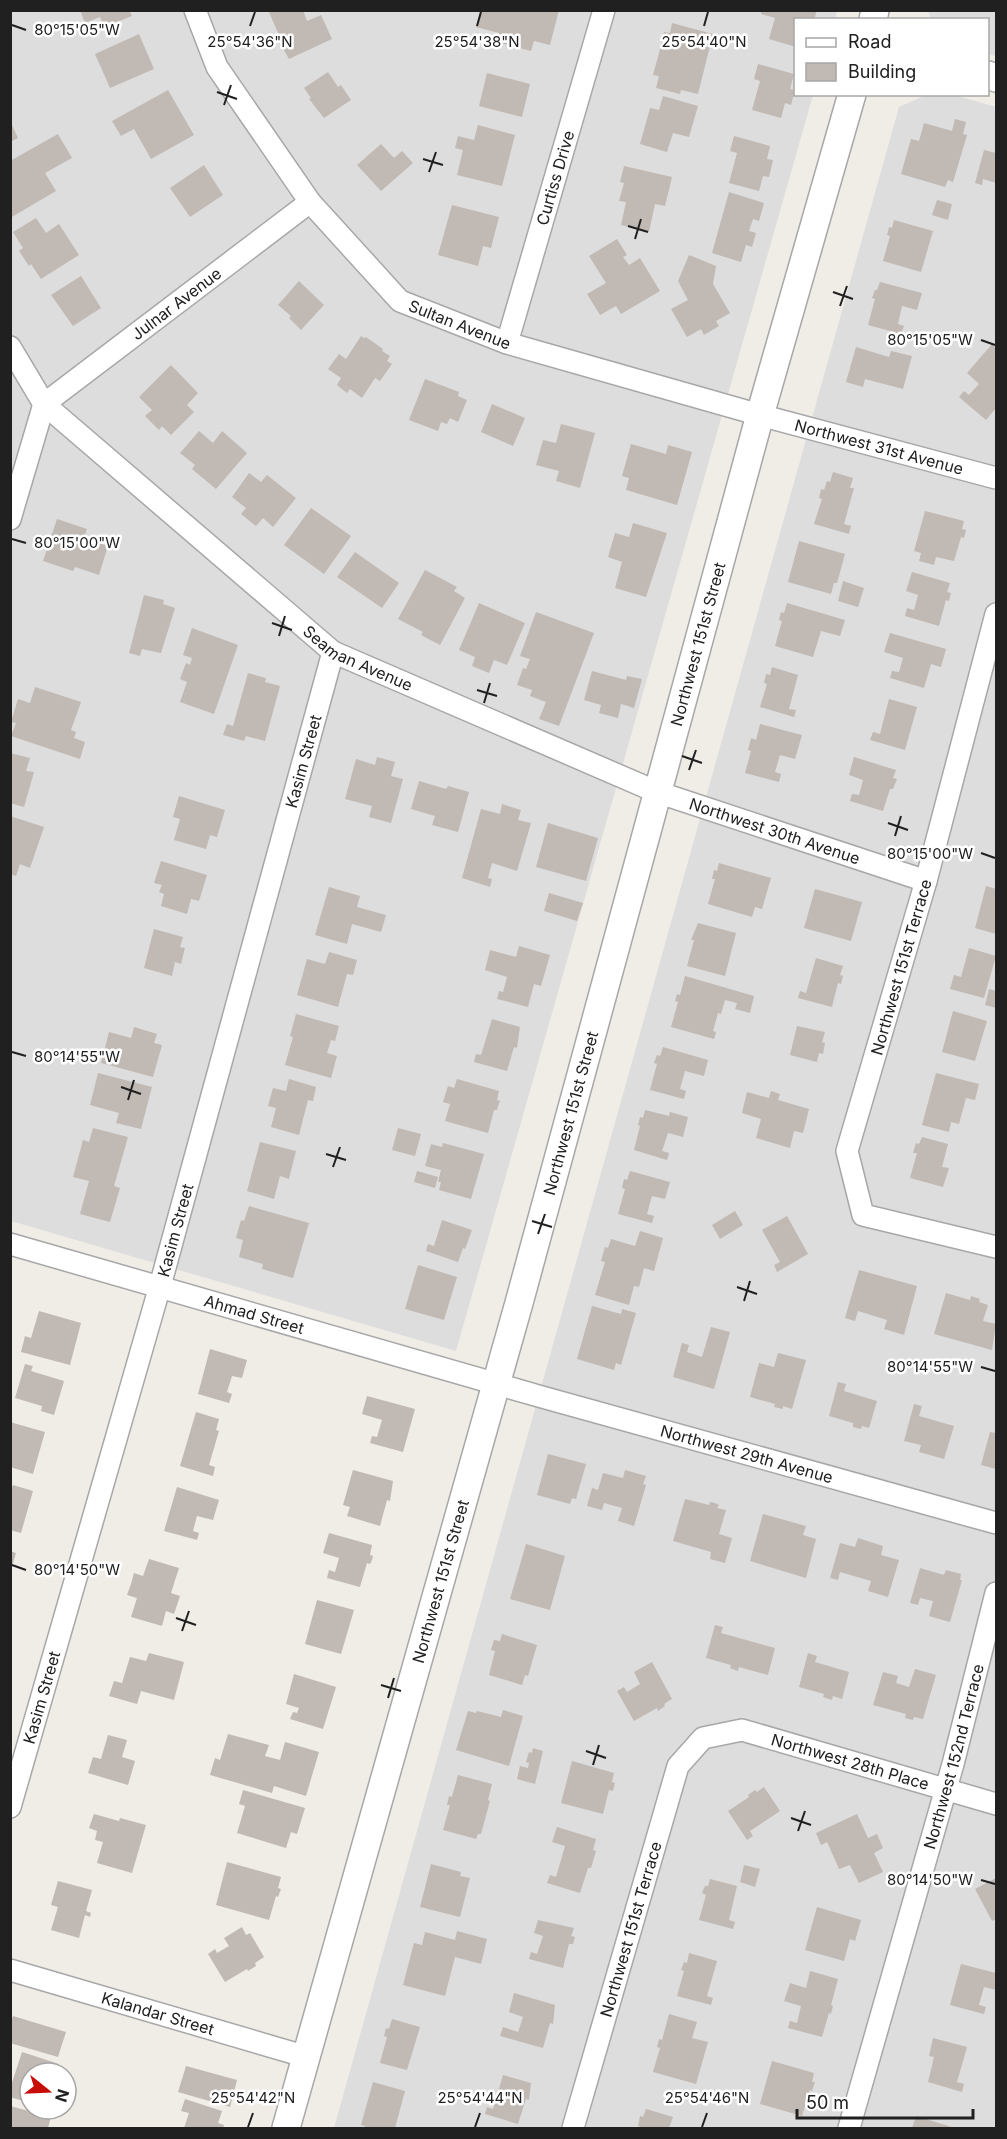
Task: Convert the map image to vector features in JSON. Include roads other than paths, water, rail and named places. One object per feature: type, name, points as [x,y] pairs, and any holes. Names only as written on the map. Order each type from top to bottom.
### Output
[{"type":"street","name":"Sultan Avenue","points":[[195,10],[217,67],[310,202],[400,301],[507,343],[760,415]]},
{"type":"street","name":"Curtiss Drive","points":[[507,343],[604,10]]},
{"type":"street","name":"Northwest 151st Street","points":[[286,2128],[497,1384],[760,415],[851,96]]},
{"type":"street","name":"Julnar Avenue","points":[[44,404],[310,202]]},
{"type":"street","name":"Seaman Avenue","points":[[10,346],[44,404],[333,652],[657,792]]},
{"type":"street","points":[[10,519],[44,404]]},
{"type":"street","name":"Northwest 31st Avenue","points":[[760,415],[996,478]]},
{"type":"street","name":"Northwest 151st Terrace","points":[[996,614],[926,881],[847,1151],[863,1215],[996,1247]]},
{"type":"street","name":"Kasim Street","points":[[10,1807],[160,1286],[333,652]]},
{"type":"street","name":"Northwest 30th Avenue","points":[[657,792],[926,881]]},
{"type":"street","name":"Ahmad Street","points":[[10,1244],[497,1384]]},
{"type":"street","name":"Northwest 29th Avenue","points":[[497,1384],[996,1523]]},
{"type":"street","name":"Northwest 152nd Terrace","points":[[849,2128],[946,1790],[996,1593]]},
{"type":"street","name":"Northwest 28th Place","points":[[703,1738],[742,1730],[996,1804]]},
{"type":"street","name":"Northwest 151st Terrace","points":[[573,2128],[678,1766],[703,1738]]},
{"type":"street","name":"Kalandar Street","points":[[10,1970],[307,2057]]}]
